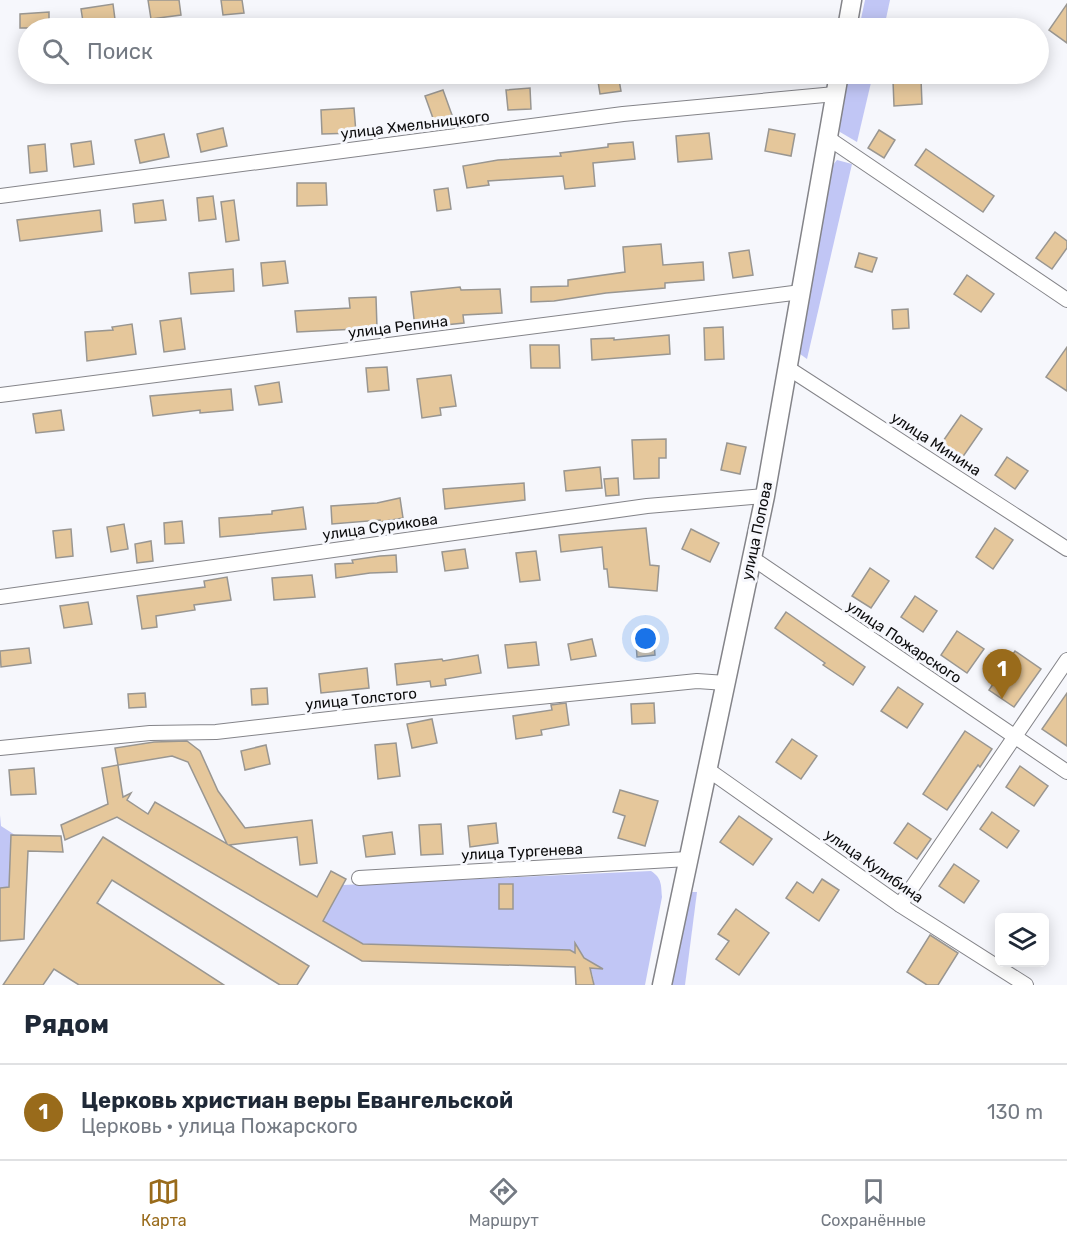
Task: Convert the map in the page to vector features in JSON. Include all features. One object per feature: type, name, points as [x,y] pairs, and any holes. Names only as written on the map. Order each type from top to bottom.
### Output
[{"type":"street","points":[[849,18],[852,0]]},
{"type":"street","name":"улица Попова","points":[[662,985],[765,496],[837,84]]},
{"type":"street","name":"улица Хмельницкого","points":[[0,196],[623,114],[835,94]]},
{"type":"street","points":[[828,138],[1067,300]]},
{"type":"street","name":"улица Репина","points":[[0,395],[801,292]]},
{"type":"street","name":"улица Минина","points":[[788,368],[1067,549]]},
{"type":"street","name":"улица Сурикова","points":[[0,597],[647,506],[765,496]]},
{"type":"street","name":"улица Пожарского","points":[[752,558],[1067,772]]},
{"type":"street","points":[[900,905],[1067,660]]},
{"type":"street","name":"улица Толстого","points":[[0,748],[150,734],[216,732],[697,681],[726,683]]},
{"type":"street","name":"улица Кулибина","points":[[707,769],[900,905],[1026,985]]},
{"type":"street","name":"улица Тургенева","points":[[358,878],[688,859]]},
{"type":"shaded area","points":[[865,0],[890,0],[886,18],[861,18]]},
{"type":"shaded area","points":[[847,84],[871,84],[857,142],[840,132],[838,123]]},
{"type":"shaded area","points":[[837,160],[852,164],[807,359],[800,354],[802,335],[831,167]]},
{"type":"shaded area","points":[[0,815],[1,826],[15,835],[9,887],[0,888]]},
{"type":"shaded area","points":[[651,871],[659,879],[662,897],[645,985],[594,985],[592,973],[587,964],[570,950],[363,944],[309,913],[317,897],[332,904],[343,885]]},
{"type":"shaded area","points":[[697,892],[685,985],[669,985],[687,895]]},
{"type":"building","points":[[148,0],[179,0],[181,15],[151,18]]},
{"type":"building","points":[[221,0],[242,0],[244,13],[223,15]]},
{"type":"building","points":[[113,4],[115,18],[82,18],[81,9]]},
{"type":"building","points":[[1067,4],[1067,43],[1049,30]]},
{"type":"building","points":[[49,12],[49,18],[20,18],[20,14]]},
{"type":"building","points":[[598,84],[620,84],[621,91],[600,94]]},
{"type":"building","points":[[893,84],[921,84],[922,104],[894,106]]},
{"type":"building","points":[[530,88],[531,109],[508,110],[506,90]]},
{"type":"building","points":[[443,90],[452,115],[434,121],[425,96]]},
{"type":"building","points":[[354,108],[356,133],[322,134],[321,110]]},
{"type":"building","points":[[223,128],[227,146],[201,152],[197,134]]},
{"type":"building","points":[[769,129],[795,134],[791,156],[765,151]]},
{"type":"building","points":[[879,130],[895,140],[884,158],[868,148]]},
{"type":"building","points":[[709,133],[712,159],[678,162],[676,136]]},
{"type":"building","points":[[164,134],[169,157],[140,163],[135,140]]},
{"type":"building","points":[[91,141],[94,164],[74,167],[71,144]]},
{"type":"building","points":[[633,142],[635,159],[593,163],[595,186],[565,189],[563,176],[488,181],[489,185],[467,188],[463,166],[498,160],[561,156],[560,153]]},
{"type":"building","points":[[45,144],[47,171],[30,173],[28,146]]},
{"type":"building","points":[[926,149],[994,196],[983,212],[915,165]]},
{"type":"building","points":[[297,183],[326,183],[327,205],[297,206]]},
{"type":"building","points":[[448,188],[451,209],[437,211],[434,190]]},
{"type":"building","points":[[213,196],[216,219],[199,221],[197,198]]},
{"type":"building","points":[[163,200],[166,220],[135,223],[133,204]]},
{"type":"building","points":[[234,200],[239,240],[226,242],[221,202]]},
{"type":"building","points":[[100,210],[102,231],[20,241],[17,220]]},
{"type":"building","points":[[1055,232],[1067,241],[1067,248],[1052,269],[1036,258]]},
{"type":"building","points":[[661,244],[663,265],[703,262],[704,280],[665,283],[665,288],[531,302],[531,287],[568,286],[568,280],[625,272],[623,247]]},
{"type":"building","points":[[749,250],[753,275],[733,278],[729,253]]},
{"type":"building","points":[[859,253],[877,258],[872,272],[855,267]]},
{"type":"building","points":[[285,261],[288,283],[263,286],[261,263]]},
{"type":"building","points":[[233,269],[234,291],[191,294],[189,273]]},
{"type":"building","points":[[967,275],[994,294],[981,312],[954,294]]},
{"type":"building","points":[[460,287],[461,290],[500,289],[502,313],[463,315],[464,323],[415,328],[411,292]]},
{"type":"building","points":[[376,297],[377,328],[297,332],[295,311],[350,308],[349,298]]},
{"type":"building","points":[[908,309],[909,328],[893,329],[892,310]]},
{"type":"building","points":[[181,318],[185,349],[164,352],[160,321]]},
{"type":"building","points":[[132,324],[136,354],[87,361],[85,332],[113,330],[112,327]]},
{"type":"building","points":[[723,327],[724,359],[705,360],[704,328]]},
{"type":"building","points":[[669,335],[670,354],[592,360],[591,339],[614,338],[614,340]]},
{"type":"building","points":[[530,345],[559,345],[560,368],[531,368]]},
{"type":"building","points":[[1067,347],[1067,391],[1046,377]]},
{"type":"building","points":[[387,367],[389,390],[368,392],[366,368]]},
{"type":"building","points":[[451,375],[456,406],[440,408],[441,415],[422,418],[417,379]]},
{"type":"building","points":[[279,382],[282,402],[259,405],[255,386]]},
{"type":"building","points":[[231,389],[233,410],[200,413],[200,410],[153,416],[150,396]]},
{"type":"building","points":[[61,410],[64,430],[36,433],[33,414]]},
{"type":"building","points":[[961,415],[982,429],[962,458],[941,444]]},
{"type":"building","points":[[666,439],[666,458],[659,458],[659,478],[634,479],[632,440]]},
{"type":"building","points":[[727,443],[746,447],[740,474],[721,470]]},
{"type":"building","points":[[1007,457],[1028,471],[1015,489],[995,475]]},
{"type":"building","points":[[600,467],[602,488],[566,491],[564,471]]},
{"type":"building","points":[[618,478],[619,495],[606,496],[604,479]]},
{"type":"building","points":[[524,483],[525,500],[445,509],[443,489]]},
{"type":"building","points":[[400,498],[403,518],[380,522],[380,520],[332,524],[331,506],[377,503]]},
{"type":"building","points":[[303,507],[306,529],[220,537],[219,518],[272,514],[272,511]]},
{"type":"building","points":[[182,521],[184,543],[165,544],[164,523]]},
{"type":"building","points":[[124,524],[128,549],[111,552],[107,527]]},
{"type":"building","points":[[646,528],[650,565],[659,566],[657,591],[609,587],[607,569],[604,569],[602,547],[561,552],[559,535]]},
{"type":"building","points":[[995,528],[1013,540],[993,569],[976,557]]},
{"type":"building","points":[[71,529],[73,556],[56,558],[53,531]]},
{"type":"building","points":[[691,529],[719,543],[710,562],[682,549]]},
{"type":"building","points":[[151,541],[153,561],[137,563],[135,544]]},
{"type":"building","points":[[465,549],[468,568],[445,571],[442,552]]},
{"type":"building","points":[[536,551],[540,580],[520,582],[516,553]]},
{"type":"building","points":[[396,555],[397,572],[336,578],[335,564]]},
{"type":"building","points":[[870,568],[889,581],[871,608],[852,596]]},
{"type":"building","points":[[312,575],[315,597],[274,600],[272,578]]},
{"type":"building","points":[[227,577],[231,600],[194,605],[195,610],[156,616],[157,627],[142,629],[137,596],[205,587],[204,581]]},
{"type":"building","points":[[915,596],[937,611],[923,632],[901,617]]},
{"type":"building","points":[[88,602],[92,624],[64,628],[60,606]]},
{"type":"building","points":[[786,612],[865,667],[853,685],[775,628]]},
{"type":"building","points":[[653,629],[655,655],[637,657],[635,630]]},
{"type":"building","points":[[957,631],[984,649],[967,673],[941,655]]},
{"type":"building","points":[[592,639],[596,656],[571,660],[568,644]]},
{"type":"building","points":[[536,642],[539,665],[508,668],[505,645]]},
{"type":"building","points":[[29,648],[31,663],[1,667],[0,651]]},
{"type":"building","points":[[1015,651],[1041,669],[1014,707],[989,690]]},
{"type":"building","points":[[478,655],[481,673],[445,679],[446,685],[431,687],[430,681],[397,685],[395,664],[442,659],[443,661]]},
{"type":"building","points":[[367,668],[369,688],[321,693],[319,674]]},
{"type":"building","points":[[898,687],[923,704],[907,728],[881,711]]},
{"type":"building","points":[[267,688],[268,704],[252,705],[251,689]]},
{"type":"building","points":[[145,693],[146,707],[129,708],[128,694]]},
{"type":"building","points":[[1067,693],[1067,746],[1042,729]]},
{"type":"building","points":[[566,703],[569,725],[541,730],[542,735],[516,739],[513,716],[552,710],[551,705]]},
{"type":"building","points":[[654,703],[655,723],[632,724],[631,704]]},
{"type":"building","points":[[432,719],[437,743],[412,748],[407,724]]},
{"type":"building","points":[[965,731],[992,749],[947,810],[923,794]]},
{"type":"building","points":[[792,739],[817,756],[801,779],[776,762]]},
{"type":"building","points":[[187,741],[200,751],[218,791],[245,828],[312,820],[317,863],[300,865],[297,837],[229,845],[317,897],[331,871],[346,879],[323,921],[363,944],[570,950],[575,953],[575,943],[584,958],[603,969],[590,968],[594,985],[576,985],[575,967],[362,961],[117,817],[65,840],[61,825],[108,804],[102,768],[118,765],[115,748],[154,742]],"holes":[[[172,756],[188,762],[227,844],[155,802],[148,814],[127,800],[131,793],[123,797],[118,765]]]},
{"type":"building","points":[[396,743],[400,776],[378,779],[375,745]]},
{"type":"building","points":[[266,745],[270,764],[245,770],[241,751]]},
{"type":"building","points":[[1020,766],[1048,786],[1034,806],[1006,787]]},
{"type":"building","points":[[34,768],[36,794],[11,795],[9,770]]},
{"type":"building","points":[[620,790],[658,801],[645,846],[618,838],[625,816],[613,812]]},
{"type":"building","points":[[992,812],[1019,831],[1007,848],[980,829]]},
{"type":"building","points":[[739,816],[772,839],[753,865],[720,842]]},
{"type":"building","points":[[496,823],[498,843],[470,847],[468,826]]},
{"type":"building","points":[[908,823],[931,839],[917,859],[894,843]]},
{"type":"building","points":[[441,824],[443,854],[421,855],[419,825]]},
{"type":"building","points":[[392,832],[395,854],[366,857],[363,836]]},
{"type":"building","points":[[11,835],[61,836],[63,852],[28,851],[24,939],[0,941],[0,888],[9,887]]},
{"type":"building","points":[[103,837],[309,966],[297,985],[280,985],[112,880],[97,903],[224,985],[79,985],[54,969],[43,985],[3,985]]},
{"type":"building","points":[[954,864],[979,881],[964,903],[939,886]]},
{"type":"building","points":[[822,879],[839,890],[819,921],[786,898],[797,882],[813,893]]},
{"type":"building","points":[[499,884],[513,884],[513,909],[499,909]]},
{"type":"building","points":[[736,909],[769,933],[739,975],[716,959],[729,941],[718,934]]},
{"type":"building","points":[[930,935],[958,953],[938,985],[927,985],[907,972]]},
{"type":"place","name":"Церковь христиан веры Евангельской","points":[[1002,699]]}]
